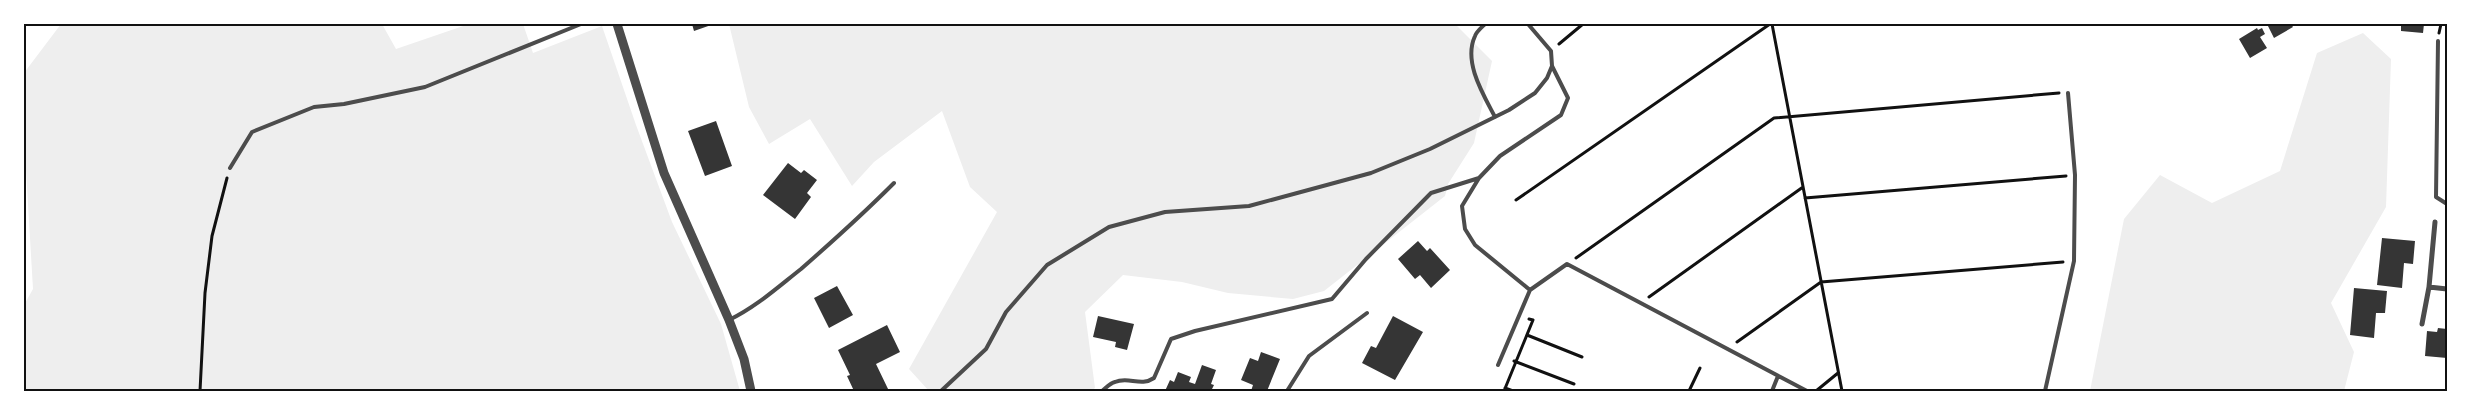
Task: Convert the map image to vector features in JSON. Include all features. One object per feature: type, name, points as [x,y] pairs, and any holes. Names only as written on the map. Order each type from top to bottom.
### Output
[{"type":"street","points":[[617,24],[664,173],[729,320],[744,359],[751,391]]},
{"type":"street","points":[[2422,324],[2429,287],[2435,222]]},
{"type":"street","points":[[2429,287],[2447,289]]},
{"type":"lane","points":[[230,168],[252,132],[314,107],[344,104],[425,86],[581,24]]},
{"type":"lane","points":[[1485,24],[1474,36],[1471,60],[1480,89],[1495,117]]},
{"type":"lane","points":[[1528,24],[1550,51],[1552,66],[1568,98],[1561,115],[1500,156],[1479,178],[1462,206],[1465,228],[1476,245],[1530,290]]},
{"type":"lane","points":[[2438,41],[2436,197],[2447,204]]},
{"type":"lane","points":[[941,391],[986,350],[1006,312],[1047,265],[1109,227],[1165,212],[1249,206],[1371,173],[1430,149],[1495,117],[1535,93],[1547,78],[1552,66]]},
{"type":"lane","points":[[2045,391],[2074,261],[2075,175],[2068,92]]},
{"type":"lane","points":[[1102,391],[1114,382],[1149,382],[1154,378],[1171,339],[1194,330],[1332,299],[1366,259],[1431,193],[1479,178]]},
{"type":"lane","points":[[729,320],[764,299],[790,278],[866,211],[894,183]]},
{"type":"lane","points":[[1498,365],[1530,290],[1567,264],[1807,391]]},
{"type":"lane","points":[[1287,391],[1309,356],[1367,313]]},
{"type":"lane","points":[[1772,391],[1778,376]]},
{"type":"path","points":[[1550,51],[1583,24]]},
{"type":"path","points":[[1516,200],[1771,24],[1842,391]]},
{"type":"path","points":[[1567,264],[1774,118],[1789,115],[2068,92]]},
{"type":"path","points":[[200,391],[205,293],[212,236],[230,168]]},
{"type":"path","points":[[1805,198],[2075,175]]},
{"type":"path","points":[[1640,304],[1803,187]]},
{"type":"path","points":[[1727,350],[1821,282],[2074,261]]},
{"type":"path","points":[[1513,391],[1505,390],[1533,320],[1520,314]]},
{"type":"path","points":[[1527,335],[1582,357]]},
{"type":"path","points":[[1502,356],[1574,384]]},
{"type":"path","points":[[1689,391],[1700,368]]},
{"type":"path","points":[[1816,391],[1838,372]]},
{"type":"shaded area","points":[[61,24],[382,24],[396,49],[469,24],[523,24],[533,53],[602,26],[672,222],[721,324],[740,391],[24,391],[24,305],[33,289],[24,136],[24,73]]},
{"type":"shaded area","points":[[729,24],[1455,24],[1492,61],[1474,143],[1448,184],[1445,196],[1324,291],[1293,299],[1228,293],[1182,282],[1123,275],[1085,312],[1095,388],[1091,391],[929,391],[909,369],[997,212],[970,187],[942,111],[874,162],[852,186],[810,119],[769,144],[749,107]]},
{"type":"shaded area","points":[[2363,33],[2391,59],[2386,207],[2331,303],[2354,352],[2344,391],[2090,391],[2124,219],[2160,175],[2212,203],[2280,171],[2317,53]]},
{"type":"building","points":[[692,24],[714,24],[694,31]]},
{"type":"building","points":[[2267,24],[2291,24],[2293,27],[2274,38]]},
{"type":"building","points":[[2401,24],[2424,24],[2423,33],[2401,31]]},
{"type":"building","points":[[2257,28],[2258,30],[2262,28],[2265,34],[2260,37],[2267,48],[2250,58],[2239,39]]},
{"type":"building","points":[[716,121],[732,166],[705,176],[688,131]]},
{"type":"building","points":[[788,163],[801,173],[804,170],[817,180],[807,193],[811,197],[795,219],[763,195]]},
{"type":"building","points":[[2382,238],[2415,241],[2413,264],[2404,263],[2402,288],[2377,285]]},
{"type":"building","points":[[1418,241],[1427,251],[1430,248],[1450,270],[1431,288],[1420,275],[1415,279],[1398,259]]},
{"type":"building","points":[[837,286],[853,315],[829,328],[814,298]]},
{"type":"building","points":[[2354,288],[2387,291],[2385,313],[2376,313],[2374,338],[2350,335]]},
{"type":"building","points":[[1098,316],[1134,324],[1127,350],[1115,347],[1116,342],[1093,337]]},
{"type":"building","points":[[1393,316],[1423,332],[1395,380],[1362,363],[1371,346],[1376,348]]},
{"type":"building","points":[[887,325],[900,352],[876,364],[889,391],[854,391],[847,376],[850,375],[838,350]]},
{"type":"building","points":[[2438,328],[2447,329],[2447,358],[2425,356],[2427,331],[2437,332]]},
{"type":"building","points":[[1261,352],[1280,359],[1267,391],[1251,391],[1253,385],[1241,380],[1250,358],[1258,361]]},
{"type":"building","points":[[1202,365],[1216,370],[1211,384],[1214,385],[1211,391],[1165,391],[1170,380],[1174,382],[1178,372],[1191,377],[1189,382],[1195,384]]}]
